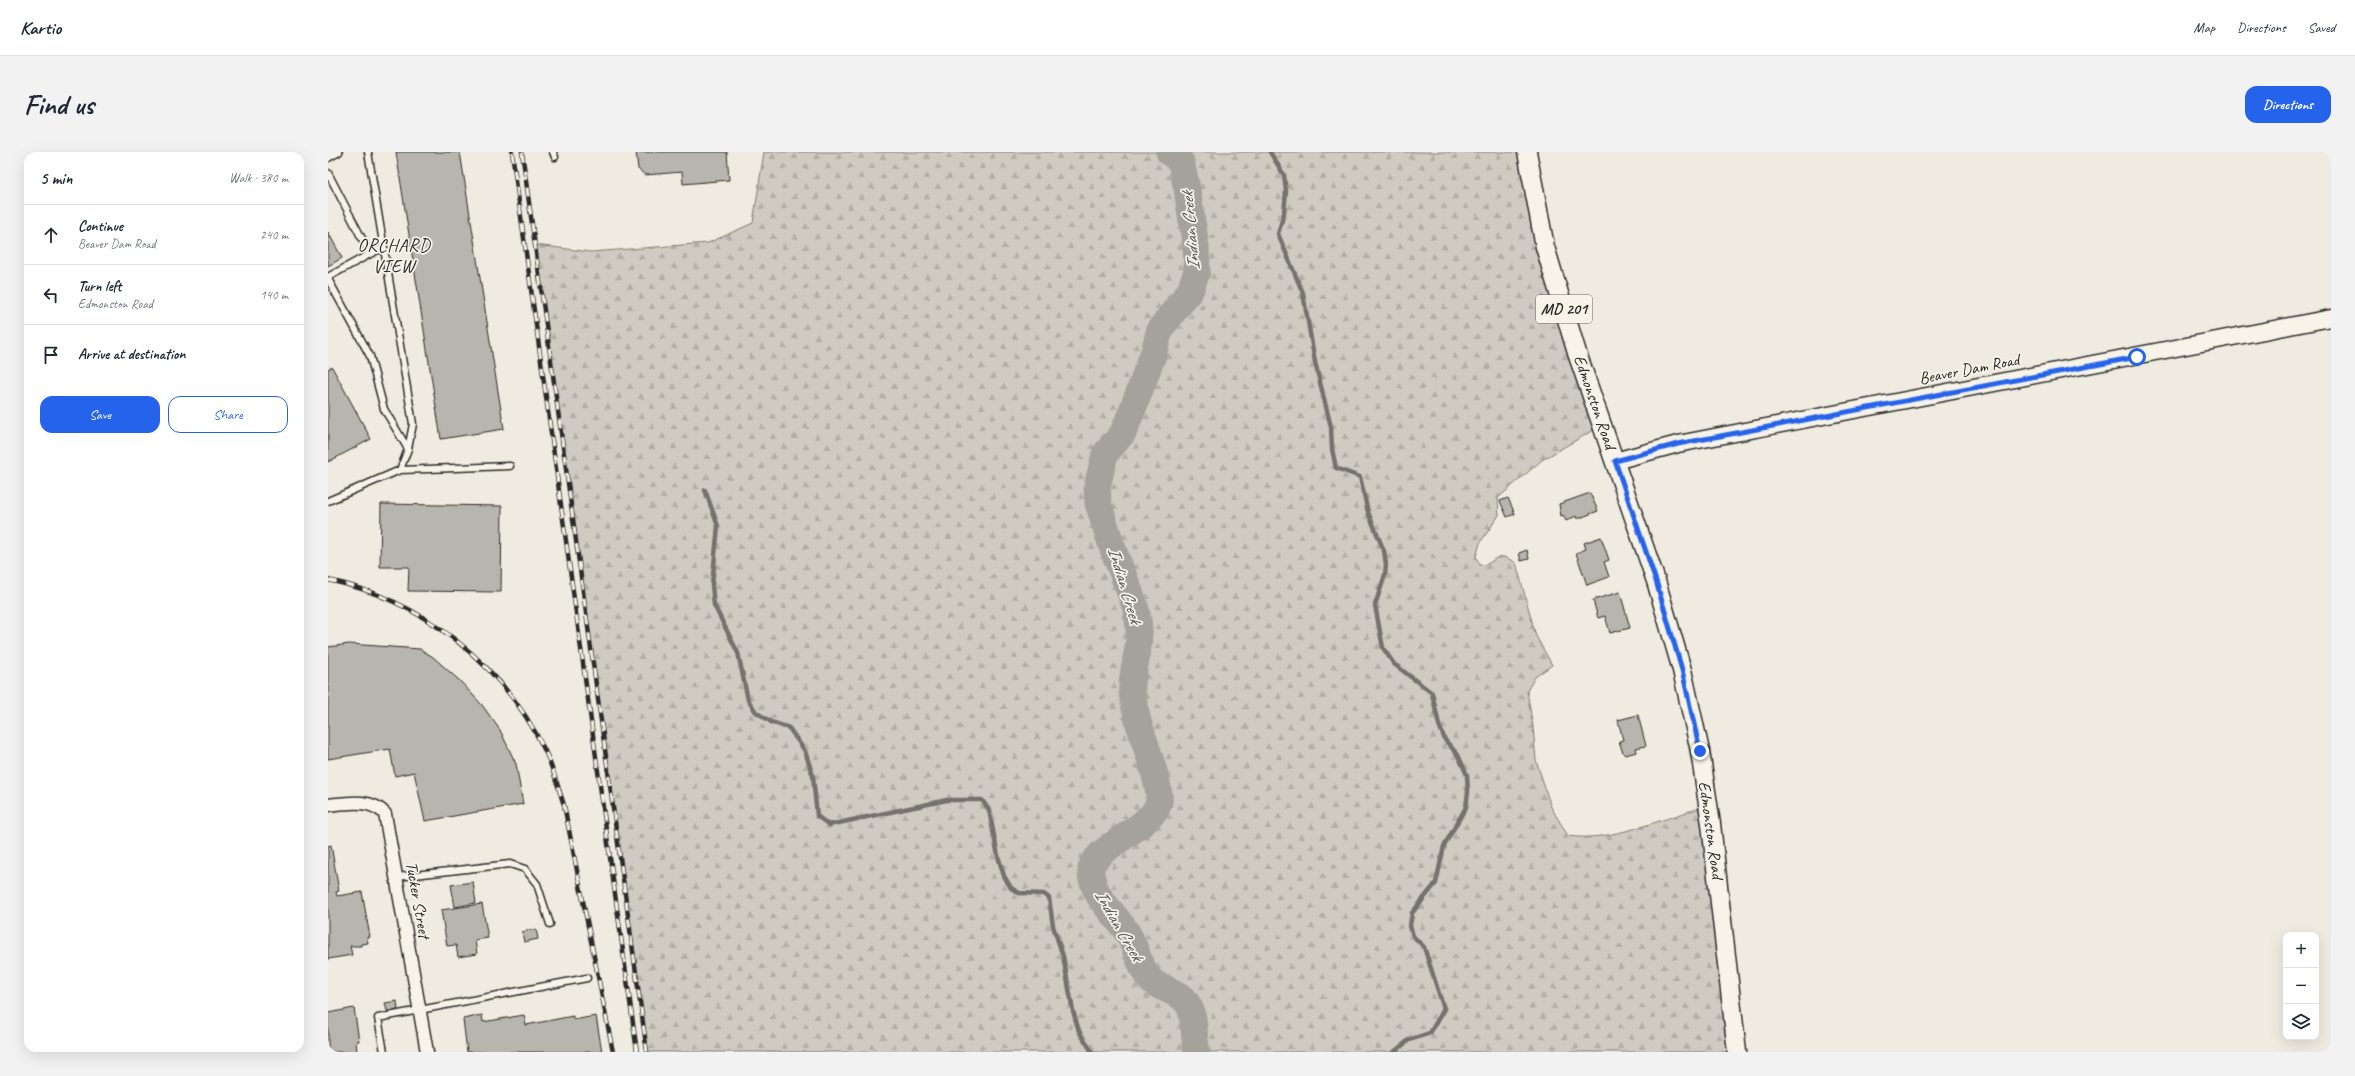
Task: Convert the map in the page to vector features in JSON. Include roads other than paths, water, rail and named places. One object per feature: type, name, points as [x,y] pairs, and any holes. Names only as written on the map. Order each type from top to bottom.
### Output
[{"type":"main road","name":"Edmonston Road","points":[[1527,152],[1545,247],[1577,352],[1656,581],[1682,670],[1700,751],[1713,839],[1737,1052]]},
{"type":"street","name":"Beaver Dam Road","points":[[1615,461],[1678,444],[2331,318]]},
{"type":"street","name":"Tucker Street","points":[[328,806],[358,802],[378,806],[384,814],[389,828],[427,1052]]},
{"type":"lane","points":[[328,158],[339,152]]},
{"type":"lane","points":[[368,152],[413,424],[408,449],[400,470]]},
{"type":"lane","points":[[328,173],[370,254]]},
{"type":"lane","points":[[384,248],[370,254],[328,278],[370,356],[384,409],[408,449]]},
{"type":"lane","points":[[328,501],[400,470],[510,466]]},
{"type":"lane","points":[[397,878],[510,864],[525,869],[537,884],[550,924]]},
{"type":"lane","points":[[384,1052],[378,1018],[587,978]]},
{"type":"waterway","name":"Indian Creek","points":[[1169,152],[1181,162],[1187,189],[1196,247],[1197,271],[1190,291],[1160,329],[1154,352],[1123,433],[1105,454],[1097,487],[1098,503],[1111,544],[1135,605],[1139,625],[1139,641],[1132,693],[1137,717],[1151,760],[1159,795],[1159,802],[1154,812],[1145,821],[1099,855],[1093,864],[1091,873],[1096,891],[1128,934],[1142,967],[1148,977],[1158,985],[1180,996],[1189,1006],[1193,1017],[1197,1052]]},
{"type":"waterway","points":[[1270,152],[1284,175],[1286,191],[1284,213],[1278,234],[1303,293],[1315,362],[1331,427],[1332,449],[1336,468],[1360,477],[1368,512],[1384,551],[1386,564],[1385,575],[1375,605],[1383,648],[1394,664],[1432,693],[1439,725],[1445,740],[1458,755],[1467,775],[1468,792],[1466,807],[1444,846],[1436,883],[1412,913],[1410,926],[1413,936],[1424,947],[1444,1009],[1430,1033],[1409,1040],[1394,1052]]},
{"type":"waterway","points":[[705,490],[718,526],[712,585],[714,605],[738,653],[748,700],[756,712],[771,722],[789,728],[805,751],[813,776],[817,816],[829,825],[947,800],[982,800],[989,810],[998,856],[1004,876],[1011,888],[1019,893],[1044,894],[1049,898],[1053,926],[1063,956],[1073,1011],[1079,1031],[1092,1052]]},
{"type":"railway","points":[[512,152],[637,1052]]},
{"type":"railway","points":[[522,152],[647,1052]]},
{"type":"railway","points":[[328,580],[362,589],[395,603],[427,620],[456,640],[483,664],[507,691],[528,720],[548,757],[564,805],[613,1052]]},
{"type":"district","name":"ORCHARD VIEW","points":[[394,255]]}]
